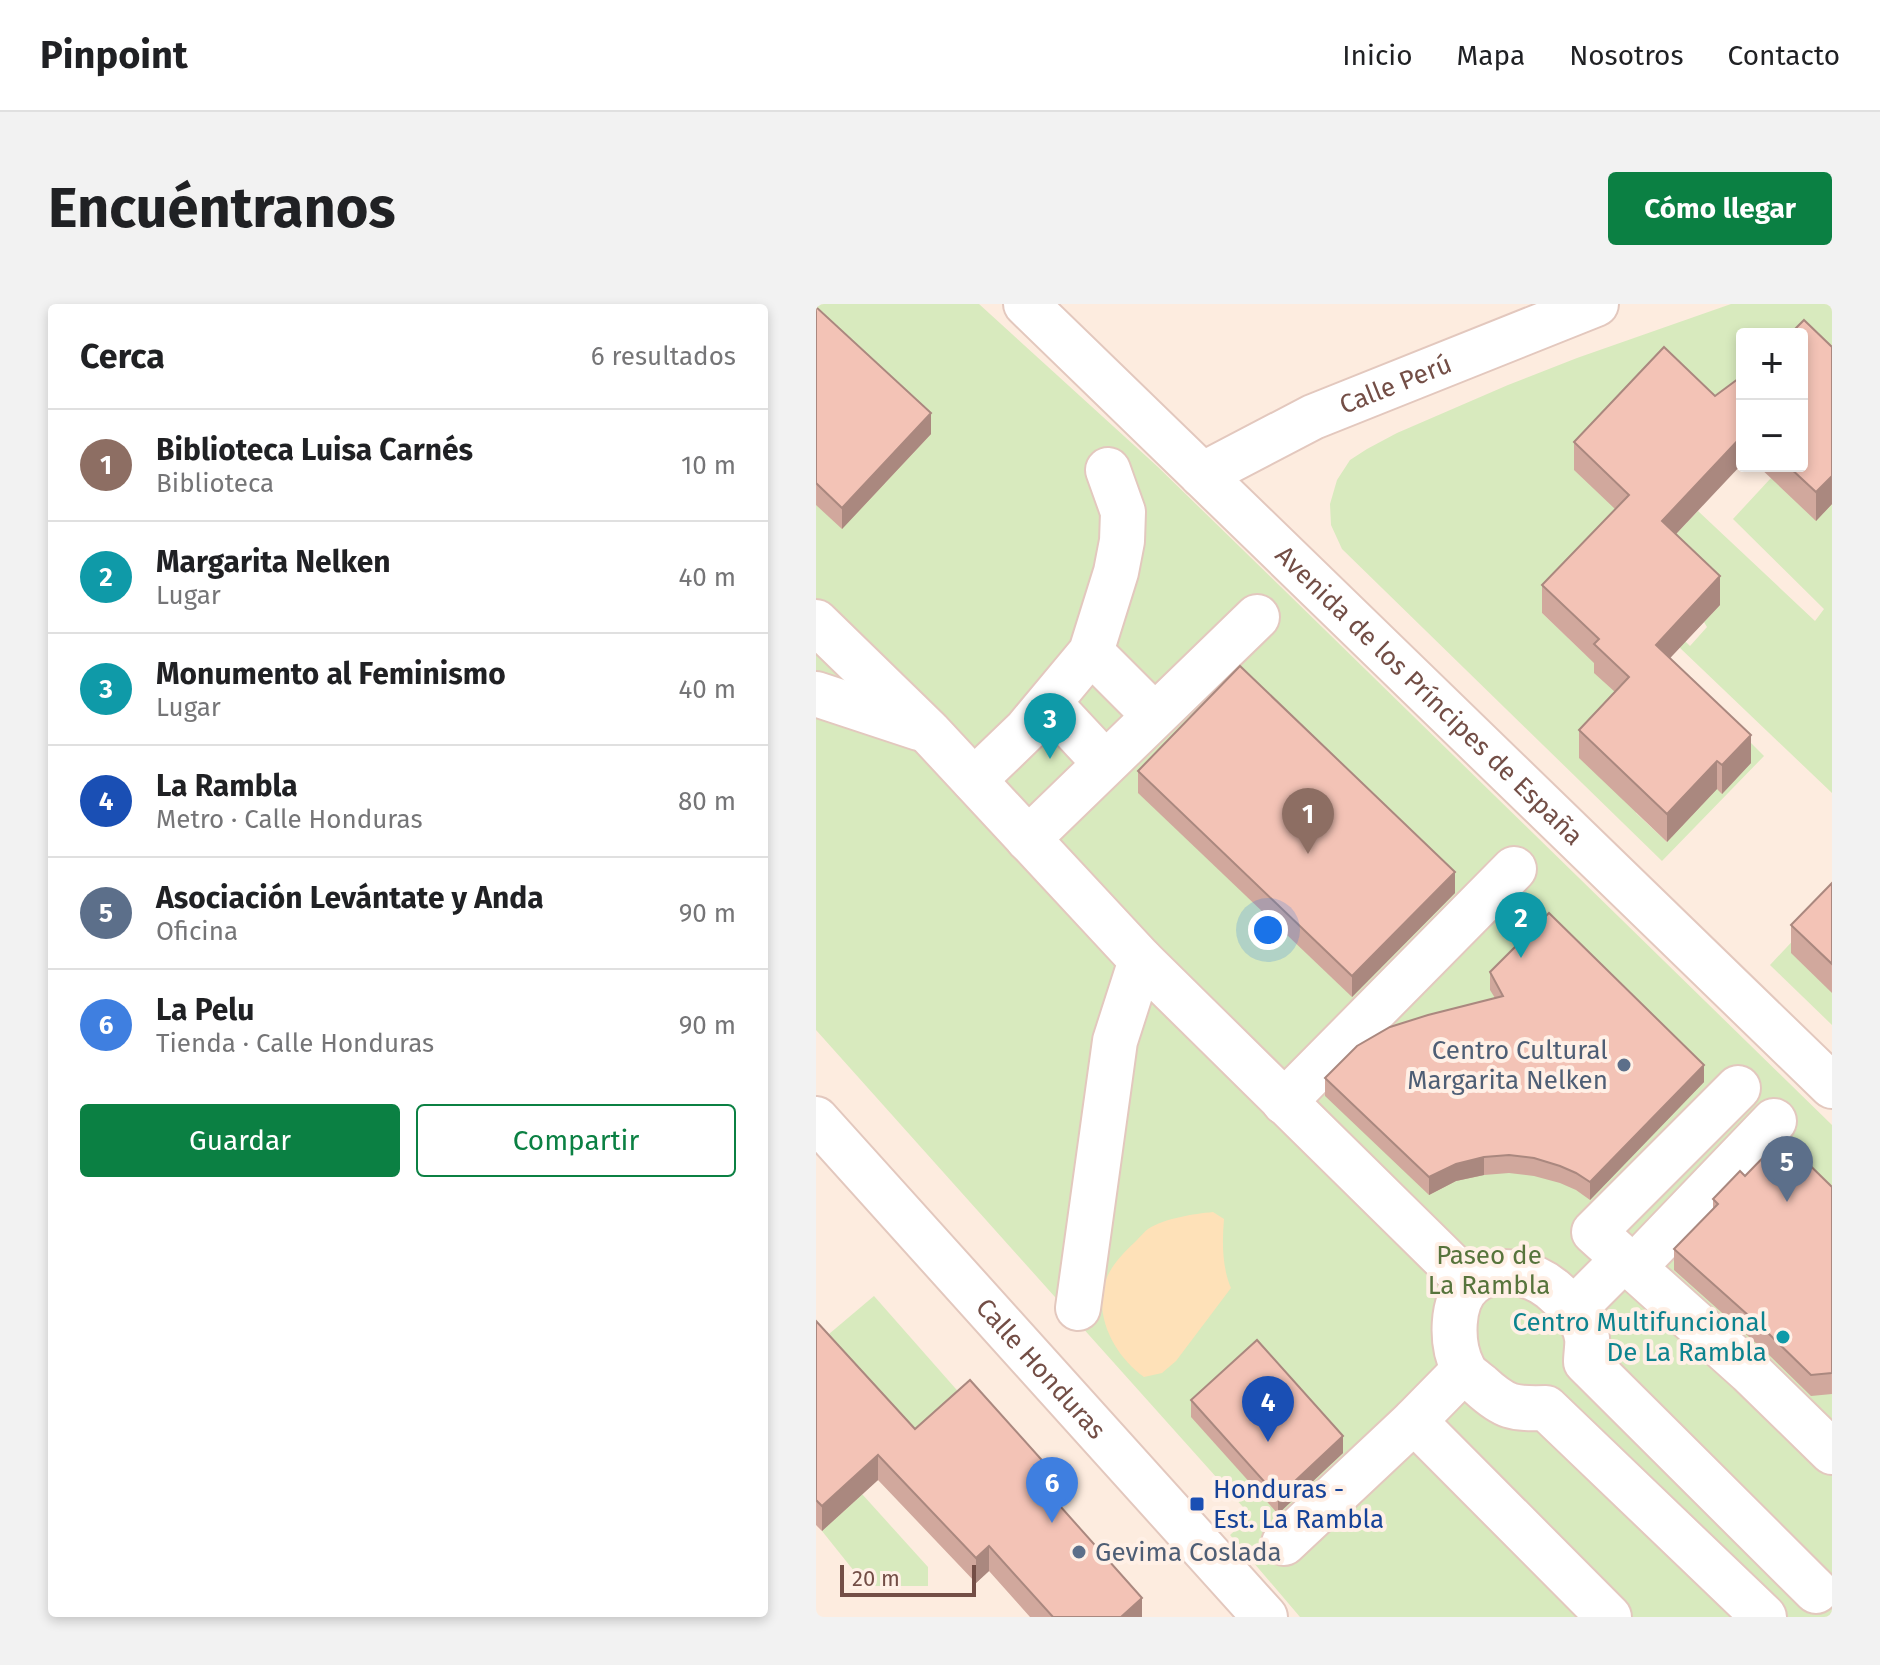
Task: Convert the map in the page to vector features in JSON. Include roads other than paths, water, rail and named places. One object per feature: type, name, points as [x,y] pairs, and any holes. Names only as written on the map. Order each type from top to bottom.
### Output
[{"type":"street","name":"Avenida de los Príncipes de España","points":[[1026,304],[1832,1086]]},
{"type":"street","name":"Calle Perú","points":[[1202,475],[1313,417],[1596,304]]},
{"type":"street","points":[[974,780],[1050,704],[1091,652],[1116,572],[1122,541],[1123,512],[1108,470]]},
{"type":"street","points":[[1028,839],[1257,617]]},
{"type":"street","points":[[816,622],[929,732],[1141,960],[1470,1284]]},
{"type":"street","points":[[1091,652],[1154,715]]},
{"type":"street","points":[[816,694],[929,732]]},
{"type":"street","points":[[1050,704],[1105,763]]},
{"type":"street","points":[[1284,1102],[1514,869]]},
{"type":"street","points":[[1078,1308],[1115,1041],[1141,960]]},
{"type":"street","points":[[1738,1088],[1594,1232],[1750,1372],[1832,1452]]},
{"type":"street","name":"Calle Honduras","points":[[816,1119],[1265,1617]]},
{"type":"street","points":[[1574,1309],[1629,1263],[1774,1121]]},
{"type":"street","points":[[1764,1617],[1546,1408],[1518,1409],[1497,1400],[1463,1371],[1454,1341],[1454,1320],[1470,1284],[1486,1275],[1507,1272],[1527,1275],[1548,1286],[1574,1309],[1587,1336],[1586,1362],[1813,1594]]},
{"type":"street","points":[[1284,1543],[1463,1371]]},
{"type":"street","points":[[1414,1421],[1609,1617]]},
{"type":"place","name":"Monumento al Feminismo","points":[[1050,759]]},
{"type":"place","name":"Biblioteca Luisa Carnés","points":[[1308,854]]},
{"type":"place","name":"Margarita Nelken","points":[[1521,958]]},
{"type":"place","name":"Centro Cultural Margarita Nelken","points":[[1624,1065]]},
{"type":"place","name":"Asociación Levántate y Anda","points":[[1787,1202]]},
{"type":"place","name":"Centro Multifuncional De La Rambla","points":[[1783,1337]]},
{"type":"place","name":"La Rambla","points":[[1268,1442]]},
{"type":"place","name":"Honduras - Est. La Rambla","points":[[1197,1504]]},
{"type":"place","name":"La Pelu","points":[[1052,1523]]},
{"type":"place","name":"Gevima Coslada","points":[[1079,1552]]},
{"type":"park label","name":"Paseo de La Rambla","points":[[1489,1270]]}]
